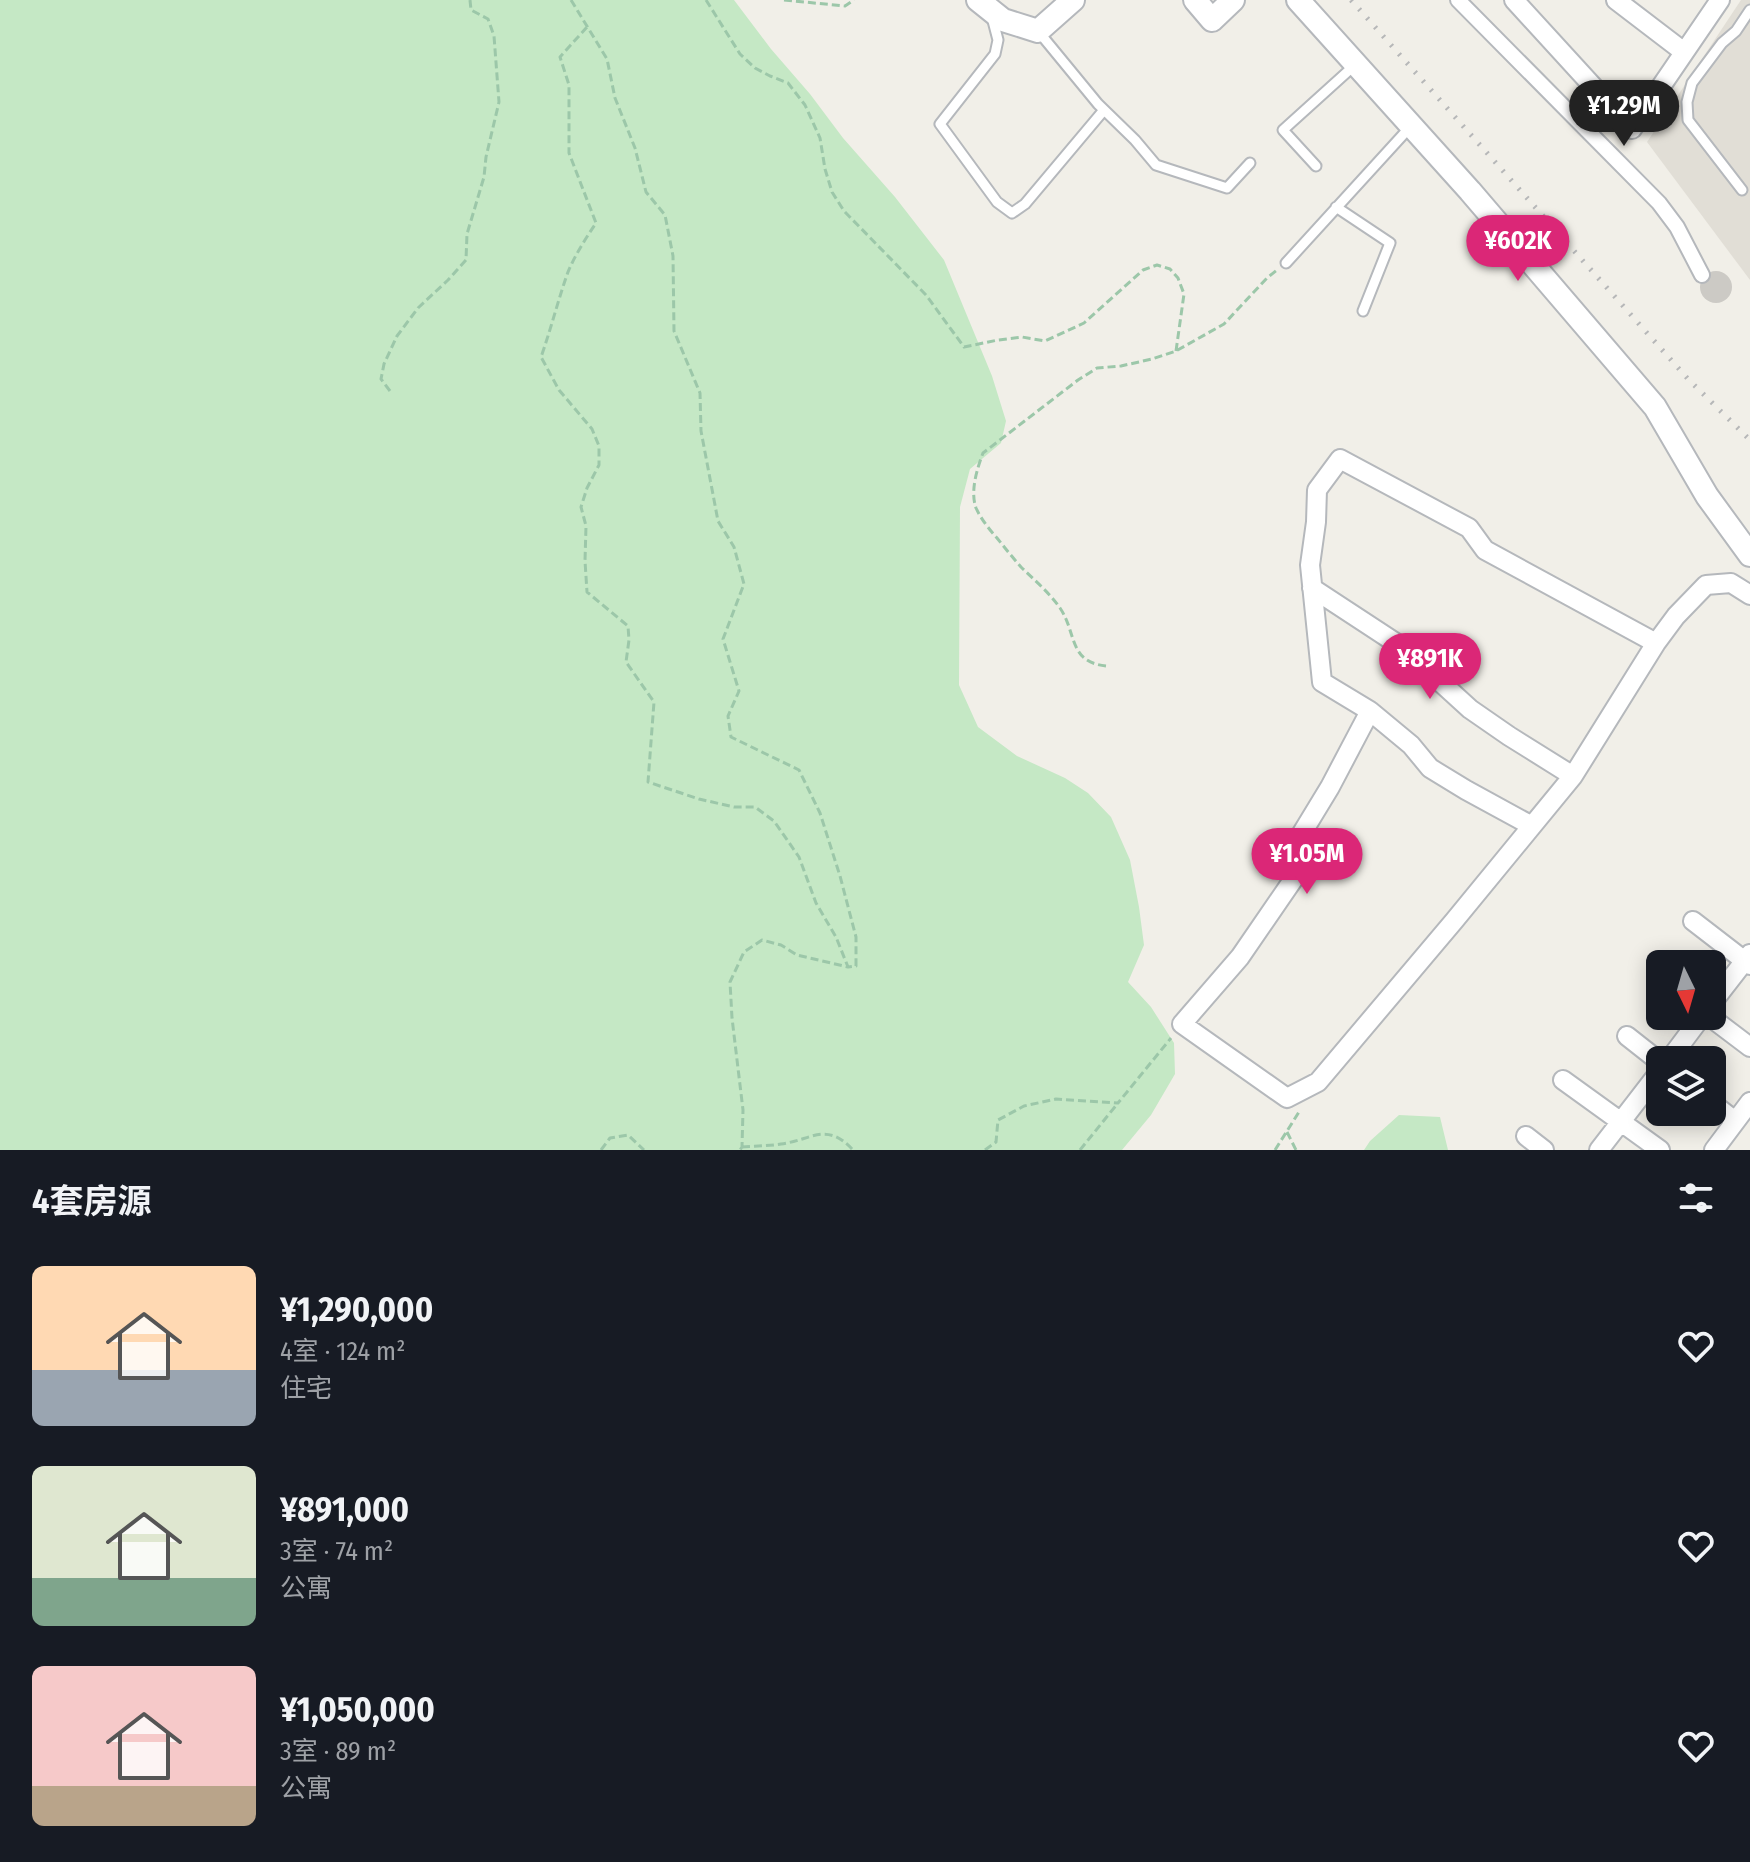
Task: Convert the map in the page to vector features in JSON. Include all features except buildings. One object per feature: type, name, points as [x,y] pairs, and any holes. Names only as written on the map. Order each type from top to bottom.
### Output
[{"type":"street","points":[[984,5],[1003,20],[1038,31],[1073,0]]},
{"type":"street","points":[[1195,0],[1212,20],[1233,0]]},
{"type":"street","points":[[1298,0],[1470,191],[1655,407],[1707,496],[1750,555]]},
{"type":"street","points":[[1458,0],[1659,203],[1677,227],[1702,275]]},
{"type":"street","points":[[1514,0],[1632,129],[1720,0]]},
{"type":"street","points":[[1616,0],[1684,52]]},
{"type":"street","points":[[1532,826],[1430,768],[1411,745],[1370,711],[1322,682],[1310,565],[1317,490],[1340,459],[1469,528],[1485,550],[1656,643]]},
{"type":"street","points":[[1370,711],[1299,838],[1308,858],[1240,957],[1182,1024],[1287,1098],[1318,1082],[1573,776],[1676,616],[1706,585],[1731,583],[1750,595]]},
{"type":"street","points":[[1312,588],[1402,647],[1470,709],[1573,776]]},
{"type":"street","points":[[1693,921],[1748,960],[1726,986]]},
{"type":"street","points":[[1726,1029],[1750,1047]]},
{"type":"street","points":[[1627,1036],[1646,1051]]},
{"type":"street","points":[[1563,1080],[1660,1150]]},
{"type":"street","points":[[1599,1150],[1646,1089]]},
{"type":"street","points":[[1714,1150],[1750,1102]]},
{"type":"street","points":[[1726,1114],[1735,1121]]},
{"type":"street","points":[[1526,1136],[1544,1150]]},
{"type":"lane","points":[[984,5],[998,40],[995,54],[940,124],[997,202],[1012,213],[1025,204],[1104,110]]},
{"type":"lane","points":[[1742,190],[1688,120],[1687,102],[1692,83],[1750,10]]},
{"type":"lane","points":[[1038,31],[1104,110],[1156,165],[1227,188],[1250,163]]},
{"type":"lane","points":[[1316,166],[1283,130],[1356,64]]},
{"type":"lane","points":[[1286,263],[1411,126]]},
{"type":"lane","points":[[1336,207],[1390,243],[1363,311]]},
{"type":"path","points":[[390,391],[381,379],[384,364],[397,336],[418,308],[466,260],[467,234],[484,177],[499,102],[497,64],[494,36],[488,19],[471,10],[470,0]]},
{"type":"path","points":[[571,0],[607,59],[615,98],[635,148],[646,192],[665,215],[673,256],[674,331],[700,393],[701,431],[718,521],[734,547],[744,584],[723,639],[739,691],[728,716],[731,737],[799,770],[820,813],[856,937],[856,966],[848,967],[797,955],[781,945],[762,940],[744,952],[730,982],[743,1110],[741,1148],[784,1144],[816,1133],[841,1138],[853,1150]]},
{"type":"path","points":[[706,0],[740,54],[762,72],[788,83],[805,105],[820,138],[832,192],[844,211],[926,295],[964,347],[1022,337],[1045,341],[1084,323],[1143,270],[1157,265],[1170,269],[1178,278],[1184,294],[1176,351]]},
{"type":"path","points":[[784,0],[845,6],[854,0]]},
{"type":"path","points":[[587,27],[560,57],[569,85],[569,153],[596,223],[569,270],[541,357],[559,390],[592,429],[599,446],[599,465],[581,507],[586,526],[587,592],[628,626],[626,662],[654,702],[648,782],[711,802],[755,807],[774,821],[799,857],[816,903],[836,937],[848,967]]},
{"type":"path","points":[[1106,666],[1084,661],[1061,609],[983,521],[974,504],[976,472],[983,453],[1097,368],[1152,359],[1176,351],[1224,324],[1267,278],[1286,263]]},
{"type":"path","points":[[1080,1150],[1182,1024]]},
{"type":"path","points":[[1275,1150],[1318,1082]]},
{"type":"path","points":[[985,1150],[996,1142],[998,1120],[1024,1106],[1056,1099],[1118,1103]]},
{"type":"path","points":[[1287,1132],[1296,1150]]},
{"type":"path","points":[[601,1150],[610,1138],[628,1135],[644,1150]]},
{"type":"shaded area","points":[[1741,0],[1750,0],[1750,280],[1647,142]]},
{"type":"green space","points":[[0,0],[734,0],[944,260],[992,376],[1006,421],[1001,443],[970,469],[960,507],[959,685],[978,727],[1017,756],[1065,778],[1088,793],[1111,817],[1130,860],[1144,945],[1128,982],[1151,1007],[1174,1043],[1175,1074],[1151,1115],[1122,1150],[0,1150]]},
{"type":"green space","points":[[1399,1115],[1440,1117],[1448,1150],[1364,1150]]},
{"type":"railway","points":[[1351,0],[1688,379],[1750,440]]}]
